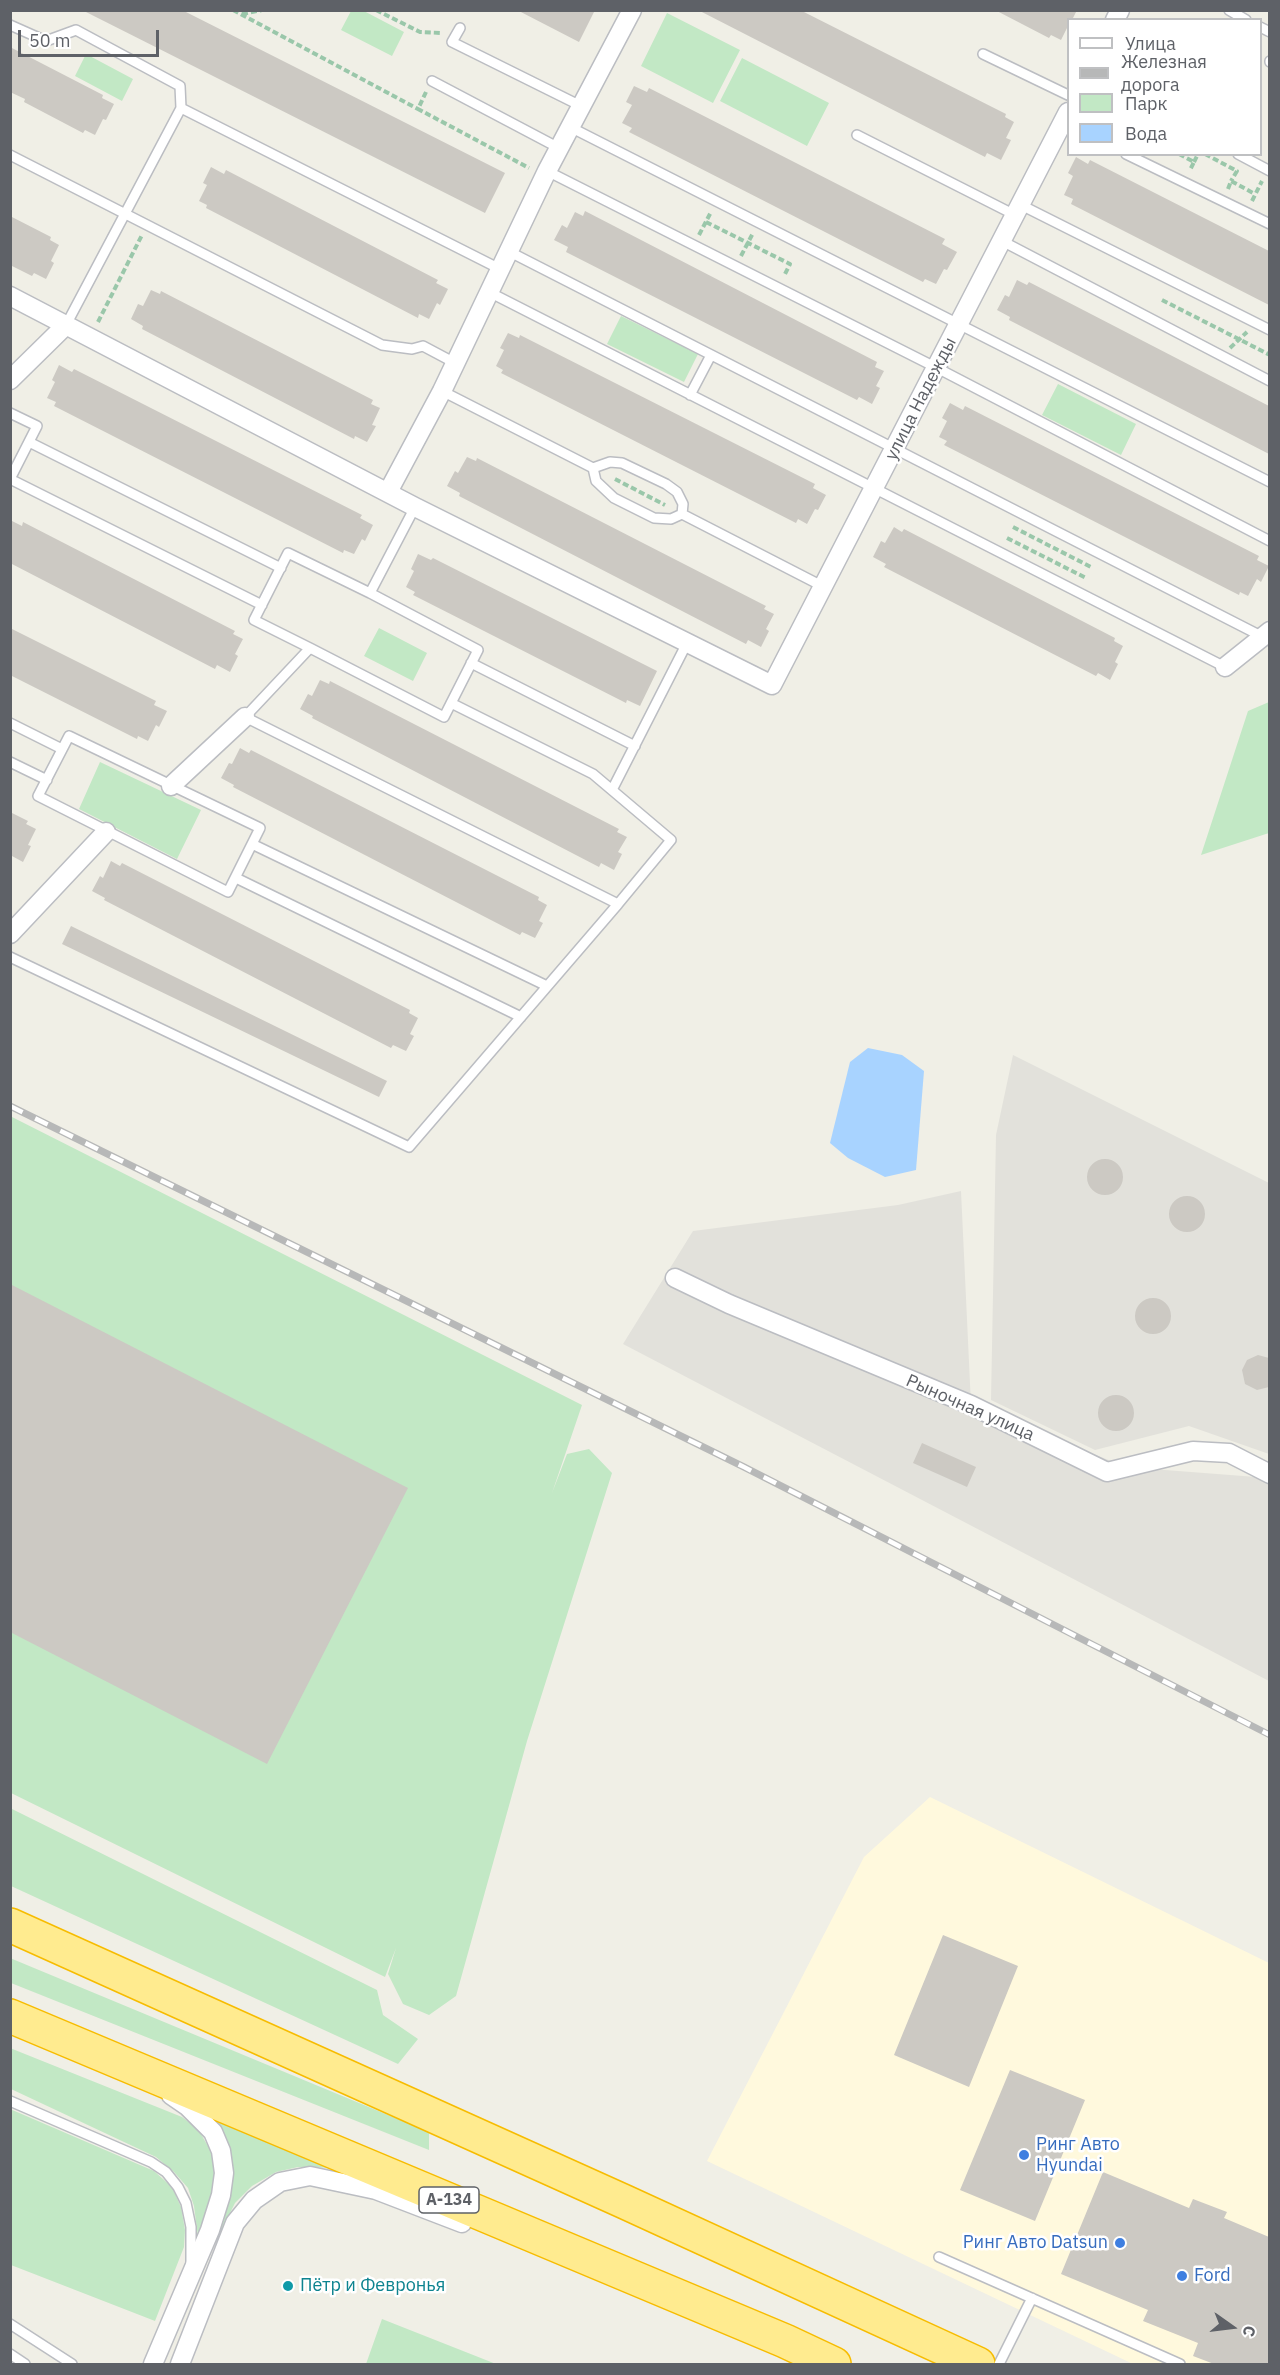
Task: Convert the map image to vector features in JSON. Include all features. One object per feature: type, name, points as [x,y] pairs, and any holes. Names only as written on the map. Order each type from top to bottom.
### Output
[{"type":"highway","points":[[10,1926],[615,2197],[978,2364]]},
{"type":"highway","name":"А-134","points":[[10,2016],[785,2341],[834,2364]]},
{"type":"street","points":[[388,492],[442,391],[546,173],[632,10]]},
{"type":"street","name":"улица Надежды","points":[[687,643],[772,685],[1066,121]]},
{"type":"street","points":[[10,296],[415,507],[687,643]]},
{"type":"street","points":[[10,380],[66,325]]},
{"type":"street","points":[[1226,668],[1266,634]]},
{"type":"street","points":[[171,786],[245,717]]},
{"type":"street","points":[[10,934],[106,832]]},
{"type":"street","name":"Рыночная улица","points":[[675,1278],[750,1313],[971,1405],[1107,1472],[1193,1451],[1229,1453],[1269,1474]]},
{"type":"street","points":[[113,2059],[138,2079],[166,2092],[188,2106],[213,2132],[221,2151],[224,2173],[222,2196],[153,2364]]},
{"type":"street","points":[[180,2364],[235,2223],[254,2200],[280,2182],[310,2176],[376,2190],[785,2341]]},
{"type":"lane","points":[[1229,10],[1243,18]]},
{"type":"lane","points":[[10,25],[46,41],[76,30],[180,86],[181,108],[66,325]]},
{"type":"lane","points":[[460,28],[452,42],[581,106]]},
{"type":"lane","points":[[983,54],[1067,95]]},
{"type":"lane","points":[[432,81],[559,148]]},
{"type":"lane","points":[[181,108],[500,269]]},
{"type":"lane","points":[[570,127],[1269,482]]},
{"type":"lane","points":[[857,135],[1207,298],[1269,330]]},
{"type":"lane","points":[[10,155],[382,345],[412,349],[423,346],[455,363]]},
{"type":"lane","points":[[1130,156],[1269,224]]},
{"type":"lane","points":[[1242,156],[1269,170]]},
{"type":"lane","points":[[546,173],[937,368],[1269,541]]},
{"type":"lane","points":[[1002,241],[1269,381]]},
{"type":"lane","points":[[508,251],[1083,545],[1266,634]]},
{"type":"lane","points":[[489,292],[1226,668]]},
{"type":"lane","points":[[690,395],[711,355]]},
{"type":"lane","points":[[442,391],[593,468],[610,462],[622,463],[666,484],[676,492],[683,504],[682,514]]},
{"type":"lane","points":[[10,413],[37,426],[10,479],[262,605]]},
{"type":"lane","points":[[29,442],[281,568]]},
{"type":"lane","points":[[593,468],[596,481],[614,498],[654,518],[671,519],[682,514]]},
{"type":"lane","points":[[370,593],[415,507]]},
{"type":"lane","points":[[682,514],[824,587]]},
{"type":"lane","points":[[288,554],[370,593],[478,650],[444,717],[254,620],[288,554]]},
{"type":"lane","points":[[612,790],[687,643]]},
{"type":"lane","points":[[310,648],[245,717],[618,904]]},
{"type":"lane","points":[[471,663],[635,746]]},
{"type":"lane","points":[[10,957],[409,1147],[671,840],[593,774],[451,704]]},
{"type":"lane","points":[[10,723],[62,749]]},
{"type":"lane","points":[[69,736],[260,828],[228,892],[38,796],[62,749],[69,736]]},
{"type":"lane","points":[[10,762],[46,780]]},
{"type":"lane","points":[[252,844],[547,986]]},
{"type":"lane","points":[[236,878],[521,1017]]},
{"type":"lane","points":[[10,2021],[49,2031]]},
{"type":"lane","points":[[10,2101],[151,2162],[166,2172],[178,2187],[186,2203],[191,2227],[191,2275]]},
{"type":"lane","points":[[939,2257],[1180,2364]]},
{"type":"lane","points":[[999,2364],[1032,2298]]},
{"type":"lane","points":[[10,2324],[72,2364]]},
{"type":"lane","points":[[10,2354],[25,2364]]},
{"type":"path","points":[[232,10],[418,109],[546,173]]},
{"type":"path","points":[[241,14],[262,10]]},
{"type":"path","points":[[376,10],[420,32],[447,33],[454,38]]},
{"type":"path","points":[[418,109],[432,81]]},
{"type":"path","points":[[1183,156],[1194,162]]},
{"type":"path","points":[[1197,156],[1189,172],[1198,177]]},
{"type":"path","points":[[1209,156],[1237,171],[1226,191]]},
{"type":"path","points":[[1247,212],[1269,170]]},
{"type":"path","points":[[1231,182],[1255,194]]},
{"type":"path","points":[[694,245],[716,201]]},
{"type":"path","points":[[706,222],[790,264],[778,288]]},
{"type":"path","points":[[736,266],[758,222]]},
{"type":"path","points":[[90,337],[146,226]]},
{"type":"path","points":[[1199,344],[1207,298]]},
{"type":"path","points":[[1162,300],[1269,355]]},
{"type":"path","points":[[1222,356],[1256,323]]},
{"type":"path","points":[[593,468],[682,514]]},
{"type":"path","points":[[1013,560],[1034,520]]},
{"type":"path","points":[[1013,527],[1091,567]]},
{"type":"path","points":[[1007,538],[1086,578]]},
{"type":"path","points":[[1063,585],[1083,545]]},
{"type":"shaded area","points":[[1013,1055],[1269,1183],[1269,1454],[1189,1426],[1095,1450],[991,1400],[996,1135]]},
{"type":"shaded area","points":[[961,1191],[971,1405],[1126,1467],[1269,1478],[1269,1681],[623,1344],[693,1231],[898,1205]]},
{"type":"shaded area","points":[[930,1797],[1269,1963],[1269,2364],[1133,2364],[707,2161],[864,1857]]},
{"type":"green space","points":[[362,10],[404,32],[392,56],[341,30],[351,11]]},
{"type":"green space","points":[[667,13],[740,50],[713,103],[641,66]]},
{"type":"green space","points":[[86,54],[133,79],[122,101],[75,76]]},
{"type":"green space","points":[[742,58],[829,103],[807,146],[720,101]]},
{"type":"green space","points":[[621,316],[698,354],[684,382],[607,344]]},
{"type":"green space","points":[[1058,384],[1136,424],[1121,455],[1042,415]]},
{"type":"green space","points":[[379,628],[427,653],[413,681],[364,656]]},
{"type":"green space","points":[[1269,702],[1269,833],[1201,855],[1248,711]]},
{"type":"green space","points":[[100,762],[201,810],[177,859],[79,809]]},
{"type":"green space","points":[[10,1116],[582,1405],[552,1493],[567,1454],[589,1449],[612,1473],[527,1741],[456,1996],[429,2015],[403,2004],[388,1974],[396,1948],[385,1977],[11,1793]]},
{"type":"green space","points":[[10,1808],[377,1990],[383,2015],[418,2039],[398,2064],[11,1886]]},
{"type":"green space","points":[[10,1958],[429,2132],[429,2150],[11,1983]]},
{"type":"green space","points":[[10,2048],[182,2117],[198,2129],[216,2160],[218,2180],[198,2237],[194,2206],[188,2188],[174,2172],[156,2157],[11,2089]]},
{"type":"green space","points":[[10,2109],[154,2171],[172,2187],[181,2207],[185,2230],[184,2247],[155,2321],[11,2265]]},
{"type":"green space","points":[[196,2110],[345,2168],[298,2167],[276,2172],[252,2186],[235,2203],[210,2253],[230,2180]]},
{"type":"green space","points":[[382,2319],[496,2364],[366,2364]]},
{"type":"water","points":[[868,1048],[902,1055],[924,1071],[916,1170],[885,1177],[848,1158],[830,1143],[850,1062]]},
{"type":"building","points":[[82,10],[182,10],[505,173],[485,213]]},
{"type":"building","points":[[517,10],[595,10],[579,42]]},
{"type":"building","points":[[698,10],[800,10],[1006,114],[1005,117],[1014,122],[1006,138],[1011,140],[1001,160],[987,153],[985,157]]},
{"type":"building","points":[[995,10],[1077,10],[1073,18],[1067,18],[1067,28],[1061,40],[1051,35],[1049,38]]},
{"type":"building","points":[[10,47],[103,95],[102,98],[114,104],[95,135],[85,130],[83,133],[24,102],[25,99],[10,92]]},
{"type":"building","points":[[634,86],[647,92],[649,88],[945,239],[942,244],[957,252],[936,284],[925,279],[923,282],[629,132],[632,128],[622,123],[632,105],[626,102]]},
{"type":"building","points":[[1076,157],[1088,164],[1090,160],[1269,251],[1269,305],[1071,204],[1073,199],[1064,195],[1073,176],[1068,173]]},
{"type":"building","points":[[211,167],[224,174],[226,170],[438,280],[436,283],[448,289],[440,305],[437,303],[429,319],[419,314],[418,318],[206,208],[207,205],[199,201],[207,185],[203,183]]},
{"type":"building","points":[[585,211],[877,362],[875,367],[884,371],[876,386],[880,388],[872,404],[859,397],[857,400],[566,252],[568,247],[554,240],[562,225],[567,228],[575,212],[583,216]]},
{"type":"building","points":[[10,216],[51,237],[50,240],[59,245],[46,279],[34,273],[32,276],[10,265]]},
{"type":"building","points":[[1017,280],[1027,285],[1029,282],[1269,406],[1269,454],[1009,320],[1010,317],[997,310],[1005,295],[1009,297]]},
{"type":"building","points":[[151,290],[160,294],[161,291],[373,400],[371,404],[380,408],[372,425],[376,426],[367,442],[355,436],[354,439],[142,329],[143,326],[131,319],[138,304],[143,306]]},
{"type":"building","points":[[508,333],[519,338],[520,335],[815,484],[813,488],[826,495],[818,510],[815,509],[807,524],[798,519],[796,523],[501,373],[503,370],[496,366],[504,350],[500,348]]},
{"type":"building","points":[[59,365],[72,372],[74,369],[362,515],[360,518],[373,525],[365,541],[362,539],[354,554],[344,550],[343,553],[54,406],[56,402],[47,398],[55,382],[52,380]]},
{"type":"building","points":[[950,403],[963,410],[965,406],[1259,556],[1257,560],[1269,566],[1261,582],[1257,579],[1248,596],[1240,592],[1239,595],[944,445],[947,441],[939,437],[947,421],[942,418]]},
{"type":"building","points":[[467,457],[476,461],[477,458],[766,606],[764,609],[774,614],[766,629],[769,631],[761,647],[748,640],[746,644],[459,496],[460,493],[447,486],[455,471],[458,473]]},
{"type":"building","points":[[10,520],[22,526],[23,522],[235,631],[233,634],[243,639],[235,654],[238,656],[230,672],[217,665],[215,669],[10,563]]},
{"type":"building","points":[[894,527],[902,532],[904,529],[1115,638],[1114,641],[1123,646],[1110,680],[1098,673],[1096,676],[884,567],[886,564],[873,557],[881,541],[885,543]]},
{"type":"building","points":[[418,554],[431,560],[433,558],[657,671],[640,706],[627,700],[626,703],[413,595],[415,592],[406,587],[414,571],[411,569]]},
{"type":"building","points":[[10,628],[156,701],[154,705],[167,711],[159,727],[156,725],[148,741],[138,736],[137,739],[10,675]]},
{"type":"building","points":[[320,680],[329,684],[330,681],[619,829],[617,832],[627,837],[618,852],[622,854],[614,870],[601,863],[599,867],[312,718],[313,716],[300,709],[308,694],[312,696]]},
{"type":"building","points":[[240,748],[249,753],[251,750],[539,897],[538,900],[547,905],[539,921],[543,923],[535,938],[522,932],[520,935],[233,787],[234,785],[221,778],[229,763],[232,764]]},
{"type":"building","points":[[10,812],[28,821],[26,824],[36,829],[23,862],[12,856],[10,859]]},
{"type":"building","points":[[111,861],[120,866],[122,863],[410,1010],[409,1013],[418,1018],[410,1034],[414,1036],[406,1051],[393,1045],[391,1048],[104,900],[105,898],[92,891],[100,876],[103,878]]},
{"type":"building","points":[[71,926],[387,1081],[379,1097],[62,944]]},
{"type":"building","points":[[1105,1159],[1117,1165],[1123,1177],[1117,1189],[1105,1195],[1093,1189],[1087,1177],[1093,1165]]},
{"type":"building","points":[[1187,1196],[1199,1202],[1205,1214],[1199,1226],[1187,1232],[1175,1226],[1169,1214],[1175,1202]]},
{"type":"building","points":[[10,1284],[408,1488],[267,1764],[10,1632]]},
{"type":"building","points":[[1153,1298],[1165,1304],[1171,1316],[1165,1328],[1153,1334],[1141,1328],[1135,1316],[1141,1304]]},
{"type":"building","points":[[1258,1355],[1269,1358],[1269,1387],[1257,1390],[1245,1384],[1242,1370],[1247,1360]]},
{"type":"building","points":[[1116,1395],[1128,1401],[1134,1413],[1128,1425],[1116,1431],[1104,1425],[1098,1413],[1104,1401]]},
{"type":"building","points":[[922,1443],[976,1467],[967,1487],[913,1463]]},
{"type":"building","points":[[943,1935],[1018,1966],[969,2087],[894,2055]]},
{"type":"building","points":[[1010,2070],[1085,2100],[1035,2221],[960,2190]]},
{"type":"building","points":[[1103,2172],[1189,2208],[1193,2199],[1227,2212],[1224,2218],[1269,2237],[1269,2364],[1214,2364],[1193,2356],[1198,2343],[1143,2321],[1148,2310],[1061,2274]]},
{"type":"railway","points":[[10,1106],[744,1467],[1270,1735]]},
{"type":"place","name":"Ринг Авто Hyundai","points":[[1024,2155]]},
{"type":"place","name":"Ринг Авто Datsun","points":[[1120,2243]]},
{"type":"place","name":"Ford","points":[[1182,2276]]},
{"type":"place","name":"Пётр и Февронья","points":[[288,2286]]}]
